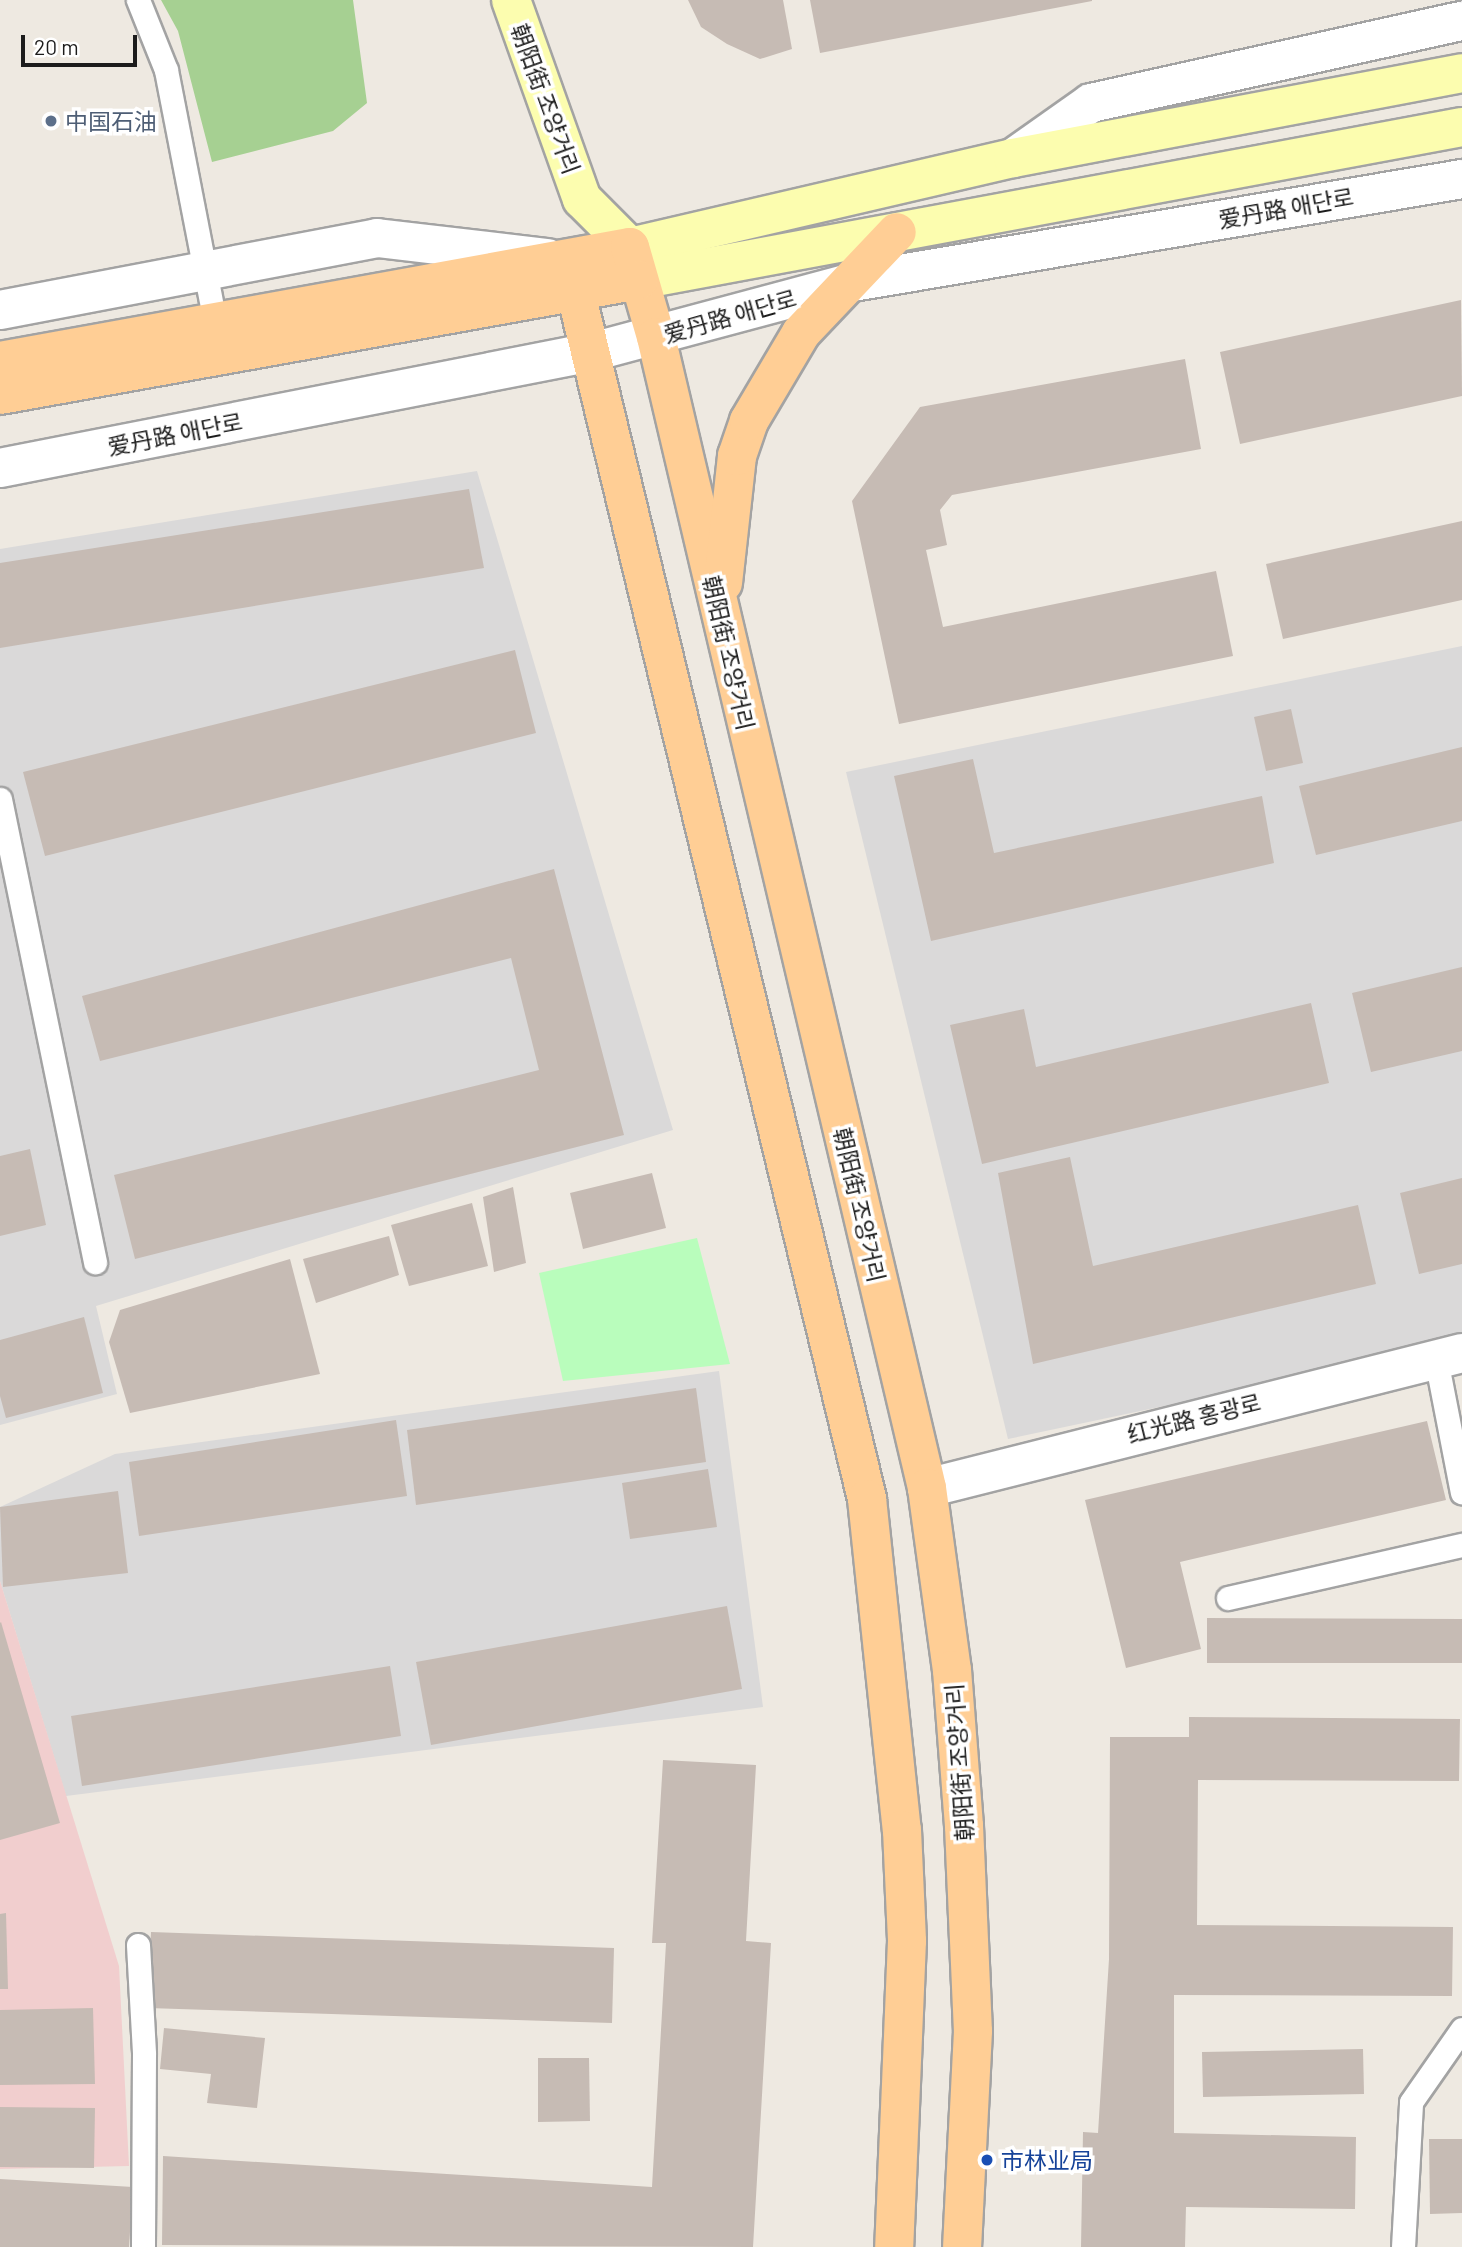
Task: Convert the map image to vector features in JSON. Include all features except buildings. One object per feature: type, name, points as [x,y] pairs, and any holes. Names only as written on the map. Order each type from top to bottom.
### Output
[{"type":"main road","name":"朝阳街 조양거리","points":[[511,0],[582,199],[634,263],[656,337],[927,1488],[953,1670],[964,1826],[973,2031],[962,2247]]},
{"type":"main road","name":"爱丹路 애단로","points":[[0,395],[634,263],[1013,158],[1462,73]]},
{"type":"main road","name":"爱丹路 애단로","points":[[634,263],[897,232],[1462,127]]},
{"type":"main road","name":"朝阳街 조양거리","points":[[582,199],[573,275],[867,1499],[902,1830],[907,1941],[905,2081],[894,2247]]},
{"type":"main road","points":[[720,612],[737,456],[749,421],[801,333],[853,282],[897,232]]},
{"type":"main road","name":"爱丹路 애단로","points":[[0,361],[215,321],[573,275]]},
{"type":"street","name":"爱丹路 애단로","points":[[1013,158],[1091,103],[1462,21]]},
{"type":"street","name":"爱丹路 애단로","points":[[0,468],[592,352],[853,282],[1462,178]]},
{"type":"street","name":"爱丹路 애단로","points":[[0,310],[377,238],[573,275]]},
{"type":"street","name":"红光路 홍광로","points":[[927,1488],[1449,1356]]},
{"type":"lane","points":[[138,0],[166,70],[208,270],[215,321]]},
{"type":"lane","points":[[0,799],[94,1262]]},
{"type":"lane","points":[[1449,1356],[1462,1493]]},
{"type":"lane","points":[[1228,1598],[1462,1545]]},
{"type":"lane","points":[[138,1945],[144,2054],[143,2247]]},
{"type":"lane","points":[[1403,2247],[1411,2102],[1462,2029]]},
{"type":"shaded area","points":[[477,471],[673,1130],[96,1306],[117,1394],[0,1425],[0,549]]},
{"type":"shaded area","points":[[1462,646],[1462,1343],[1008,1439],[846,772]]},
{"type":"shaded area","points":[[719,1371],[763,1707],[66,1796],[0,1581],[0,1507],[115,1454]]},
{"type":"shaded area","points":[[0,1581],[119,1966],[129,2166],[0,2169]]},
{"type":"green space","points":[[161,0],[353,0],[367,103],[333,131],[212,162],[178,31]]},
{"type":"green space","points":[[697,1238],[730,1364],[563,1381],[539,1273]]},
{"type":"place","name":"中国石油","points":[[51,121]]},
{"type":"place","name":"市林业局","points":[[987,2160]]}]
